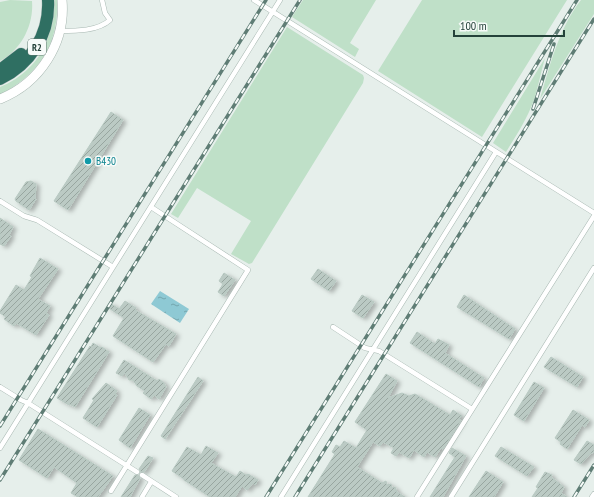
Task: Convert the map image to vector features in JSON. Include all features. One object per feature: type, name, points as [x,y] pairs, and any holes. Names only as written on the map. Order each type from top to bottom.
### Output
[{"type":"highway","name":"R2","points":[[0,70],[22,54],[34,36],[40,13],[40,0]]},
{"type":"highway","name":"R2","points":[[0,79],[22,64],[36,48],[46,26],[48,0]]},
{"type":"street","points":[[0,99],[16,92],[35,76],[47,60],[56,43],[60,31],[63,11],[62,0]]},
{"type":"lane","points":[[60,31],[98,27],[106,24],[110,20],[105,13],[102,0]]},
{"type":"lane","points":[[254,0],[594,214],[417,497]]},
{"type":"lane","points":[[0,448],[280,0]]},
{"type":"lane","points":[[281,497],[496,152]]},
{"type":"lane","points":[[0,201],[24,216],[37,220],[113,267]]},
{"type":"lane","points":[[110,494],[248,270],[151,207]]},
{"type":"lane","points":[[451,497],[594,268]]},
{"type":"lane","points":[[333,326],[365,348],[379,351],[472,409]]},
{"type":"lane","points":[[0,387],[137,472]]},
{"type":"lane","points":[[142,475],[176,497]]},
{"type":"lane","points":[[142,497],[151,482]]},
{"type":"green space","points":[[10,0],[32,1],[31,19],[25,36],[20,44],[0,61],[0,2]]},
{"type":"green space","points":[[53,0],[57,0],[57,16],[50,44],[44,56],[36,68],[26,78],[0,95],[0,87],[16,79],[30,67],[41,53],[48,37]]},
{"type":"green space","points":[[303,0],[376,0],[350,43],[359,49],[355,57],[292,17]]},
{"type":"green space","points":[[422,0],[567,0],[482,137],[378,71]]},
{"type":"green space","points":[[581,0],[594,0],[594,14],[540,99],[556,47],[567,22]]},
{"type":"green space","points":[[287,27],[363,75],[364,78],[363,83],[252,263],[249,264],[231,254],[251,221],[197,188],[178,218],[171,214]]},
{"type":"green space","points":[[545,58],[531,107],[506,152],[493,143]]},
{"type":"water","points":[[160,291],[189,309],[180,323],[151,304]]},
{"type":"building","name":"B430","points":[[111,112],[123,120],[68,210],[54,201]]},
{"type":"building","points":[[31,181],[36,184],[36,199],[29,210],[15,199],[26,182]]},
{"type":"building","points":[[0,218],[13,227],[9,235],[11,236],[4,246],[0,244]]},
{"type":"building","points":[[40,258],[58,269],[38,299],[50,306],[46,313],[49,315],[36,335],[16,323],[14,326],[4,319],[6,317],[0,313],[0,311],[16,285],[24,290],[32,277],[30,276]]},
{"type":"building","points":[[318,269],[336,281],[329,291],[311,279]]},
{"type":"building","points":[[224,273],[235,280],[224,296],[218,292],[223,284],[219,281]]},
{"type":"building","points":[[362,295],[374,302],[363,318],[352,311]]},
{"type":"building","points":[[464,295],[515,329],[509,339],[457,307]]},
{"type":"building","points":[[125,301],[136,308],[135,310],[176,334],[169,346],[166,344],[153,362],[113,336],[124,318],[107,307],[110,303],[119,309]]},
{"type":"building","points":[[417,332],[435,344],[438,339],[449,345],[445,353],[484,378],[479,387],[410,343]]},
{"type":"building","points":[[93,343],[109,352],[75,407],[69,405],[57,398]]},
{"type":"building","points":[[551,357],[583,377],[577,387],[544,367]]},
{"type":"building","points":[[124,360],[154,379],[158,381],[159,379],[164,383],[166,387],[159,399],[154,395],[151,399],[143,393],[145,391],[137,386],[133,380],[129,380],[125,373],[122,376],[116,373]]},
{"type":"building","points":[[386,374],[397,381],[388,398],[402,393],[409,396],[415,394],[450,415],[453,410],[462,416],[459,419],[461,420],[460,422],[443,449],[441,448],[435,457],[427,452],[424,457],[414,450],[409,458],[399,452],[396,456],[391,453],[394,448],[383,442],[380,446],[373,442],[357,467],[382,483],[386,481],[387,485],[391,484],[392,488],[395,487],[397,492],[405,497],[308,497],[335,454],[332,452],[336,445],[340,447],[344,441],[356,448],[367,430],[355,422]]},
{"type":"building","points":[[198,377],[203,381],[165,439],[161,436]]},
{"type":"building","points":[[534,382],[544,388],[524,421],[514,415]]},
{"type":"building","points":[[106,383],[117,391],[115,394],[117,395],[97,427],[83,418],[94,400],[92,399]]},
{"type":"building","points":[[139,408],[150,415],[130,448],[119,440]]},
{"type":"building","points":[[573,410],[589,420],[585,427],[582,425],[567,449],[555,438]]},
{"type":"building","points":[[38,429],[113,476],[98,497],[78,497],[71,493],[77,483],[54,467],[47,478],[19,460]]},
{"type":"building","points":[[587,441],[594,445],[594,452],[590,454],[581,464],[574,460]]},
{"type":"building","points":[[206,446],[218,453],[211,463],[236,477],[240,471],[246,475],[248,474],[258,480],[255,485],[253,483],[247,490],[242,486],[235,497],[210,497],[172,471],[187,447],[201,455]]},
{"type":"building","points":[[501,447],[534,467],[527,476],[495,456]]},
{"type":"building","points":[[452,448],[466,456],[443,497],[430,497],[455,457],[449,453]]},
{"type":"building","points":[[148,456],[153,458],[144,472],[141,472],[139,469]]},
{"type":"building","points":[[486,471],[503,482],[494,497],[469,497]]},
{"type":"building","points":[[545,472],[552,475],[551,477],[564,487],[561,493],[567,497],[532,497]]},
{"type":"building","points":[[135,475],[138,475],[140,478],[130,497],[121,497]]},
{"type":"railway","points":[[0,426],[266,0]]},
{"type":"railway","points":[[0,480],[300,0]]},
{"type":"railway","points":[[266,497],[577,0]]},
{"type":"railway","points":[[295,497],[594,19]]},
{"type":"railway","points":[[533,109],[554,44]]},
{"type":"railway","points":[[574,497],[594,465]]},
{"type":"place","name":"B430","points":[[88,161]]}]
